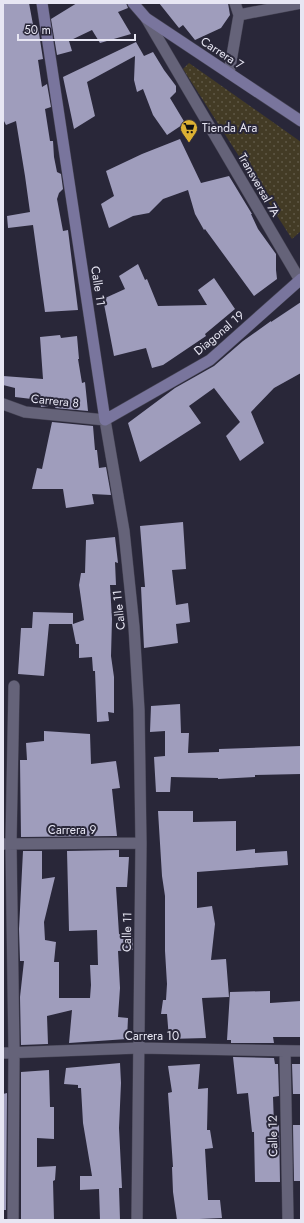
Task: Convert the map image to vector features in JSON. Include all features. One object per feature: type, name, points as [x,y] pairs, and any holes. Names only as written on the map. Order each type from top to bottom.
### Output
[{"type":"main road","name":"Calle 11","points":[[42,3],[105,420]]},
{"type":"main road","name":"Carrera 7","points":[[133,3],[146,18],[301,121]]},
{"type":"main road","name":"Diagonal 19","points":[[105,420],[210,360],[301,280]]},
{"type":"street","points":[[229,73],[238,15],[235,3]]},
{"type":"street","points":[[238,15],[301,3]]},
{"type":"street","name":"Transversal 7A","points":[[146,18],[301,280]]},
{"type":"street","name":"Carrera 8","points":[[3,404],[24,412],[105,420]]},
{"type":"street","name":"Calle 11","points":[[105,420],[124,531],[134,627],[139,710],[141,843],[136,1220]]},
{"type":"street","points":[[13,1220],[9,1052],[7,843],[14,686]]},
{"type":"street","name":"Carrera 9","points":[[7,843],[141,843]]},
{"type":"street","name":"Carrera 10","points":[[9,1052],[139,1048],[301,1051]]},
{"type":"street","name":"Calle 12","points":[[285,1051],[288,1220]]},
{"type":"shaded area","points":[[189,63],[301,142],[301,231],[292,239],[183,69]]},
{"type":"building","points":[[3,3],[29,3],[34,30],[38,27],[43,59],[38,60],[42,87],[47,84],[51,107],[45,109],[50,141],[53,141],[57,172],[61,174],[63,189],[59,193],[57,199],[63,231],[68,230],[78,310],[45,312],[33,225],[8,228],[7,216],[30,212],[16,121],[6,125],[3,119]]},
{"type":"building","points":[[77,3],[126,3],[128,8],[118,12],[131,34],[100,43],[92,30],[69,41],[72,51],[57,55],[51,19]]},
{"type":"building","points":[[159,3],[228,3],[230,15],[221,28],[195,40],[183,25],[179,28]]},
{"type":"building","points":[[136,42],[144,56],[153,52],[176,86],[176,92],[170,98],[185,123],[167,135],[153,115],[143,89],[137,92],[134,80],[135,56],[87,82],[95,116],[74,129],[63,77]]},
{"type":"building","points":[[180,139],[201,183],[229,176],[252,214],[258,229],[276,254],[277,279],[254,296],[205,229],[204,230],[195,214],[188,190],[163,199],[149,213],[133,216],[109,228],[101,204],[114,196],[106,171],[142,154]]},
{"type":"building","points":[[138,264],[145,280],[147,279],[158,306],[207,305],[198,290],[214,278],[235,309],[205,334],[206,336],[163,365],[152,368],[146,348],[114,356],[103,299],[125,289],[119,276]]},
{"type":"building","points":[[301,302],[301,373],[274,388],[251,412],[264,443],[240,461],[226,436],[240,422],[214,388],[189,406],[201,423],[140,462],[128,423],[175,388],[214,366],[243,341]]},
{"type":"building","points":[[60,335],[61,338],[77,336],[78,359],[82,383],[85,382],[88,411],[55,408],[56,405],[41,407],[40,400],[15,397],[15,388],[3,385],[3,376],[43,379],[40,337]]},
{"type":"building","points":[[52,422],[93,426],[95,450],[97,450],[99,468],[106,467],[111,495],[92,494],[94,504],[66,508],[63,489],[32,489],[37,468],[42,469]]},
{"type":"building","points":[[183,522],[186,569],[172,570],[176,605],[188,603],[190,622],[176,624],[178,643],[144,648],[141,587],[145,587],[140,526]]},
{"type":"building","points":[[115,537],[118,563],[115,562],[116,585],[110,585],[112,619],[111,656],[114,677],[114,713],[108,712],[109,721],[97,722],[95,671],[93,671],[92,657],[79,658],[79,644],[76,644],[72,624],[49,624],[44,676],[18,674],[21,628],[32,628],[33,612],[73,613],[73,624],[84,620],[79,585],[81,573],[85,573],[86,540]]},
{"type":"building","points":[[180,704],[181,733],[189,733],[188,753],[219,752],[219,749],[301,746],[301,774],[255,775],[255,777],[218,779],[171,777],[170,792],[156,792],[154,757],[165,756],[165,731],[150,732],[151,706]]},
{"type":"building","points":[[44,731],[90,734],[91,764],[116,761],[120,788],[112,789],[117,836],[21,837],[20,760],[27,760],[26,743],[44,741]]},
{"type":"building","points":[[158,811],[193,811],[193,822],[236,821],[236,851],[255,849],[255,853],[287,851],[288,865],[197,872],[197,908],[212,906],[215,924],[211,960],[226,959],[229,997],[202,998],[206,1038],[169,1039],[167,1014],[161,1014],[163,1000],[166,1000],[167,984],[165,951],[165,896],[162,876]]},
{"type":"building","points":[[119,850],[119,857],[129,857],[127,887],[116,887],[119,934],[133,934],[133,950],[118,951],[120,988],[118,1017],[128,1018],[127,1039],[69,1043],[72,1010],[47,1016],[48,1044],[21,1045],[20,997],[24,961],[20,961],[19,929],[23,851],[42,851],[42,879],[55,877],[44,922],[45,940],[56,942],[54,962],[59,962],[59,998],[90,998],[90,965],[98,965],[97,930],[69,931],[67,851]]},
{"type":"building","points":[[270,991],[270,1003],[301,1001],[301,1037],[273,1037],[274,1043],[231,1043],[231,1040],[227,1040],[230,992]]},
{"type":"building","points":[[233,1057],[274,1058],[275,1064],[278,1064],[279,1096],[273,1097],[274,1125],[279,1125],[280,1182],[255,1182],[254,1132],[252,1132],[248,1093],[237,1094]]},
{"type":"building","points":[[120,1063],[121,1083],[119,1128],[122,1188],[119,1188],[120,1220],[100,1220],[99,1189],[80,1190],[80,1176],[92,1176],[83,1123],[81,1088],[78,1088],[78,1085],[64,1084],[66,1068]]},
{"type":"building","points":[[200,1064],[198,1089],[208,1088],[207,1130],[210,1130],[213,1148],[205,1149],[208,1200],[220,1200],[222,1218],[177,1220],[173,1192],[173,1167],[168,1093],[172,1092],[168,1066]]},
{"type":"building","points":[[292,1064],[301,1064],[301,1094],[293,1094]]},
{"type":"building","points":[[49,1070],[50,1107],[54,1107],[54,1139],[37,1138],[37,1167],[56,1166],[55,1180],[53,1181],[54,1220],[21,1220],[21,1072]]},
{"type":"building","points":[[7,1093],[6,1210],[3,1210],[3,1094]]},
{"type":"building","points":[[293,1125],[301,1125],[301,1181],[294,1181]]},
{"type":"place","name":"Tienda Ara","points":[[189,143]]}]
